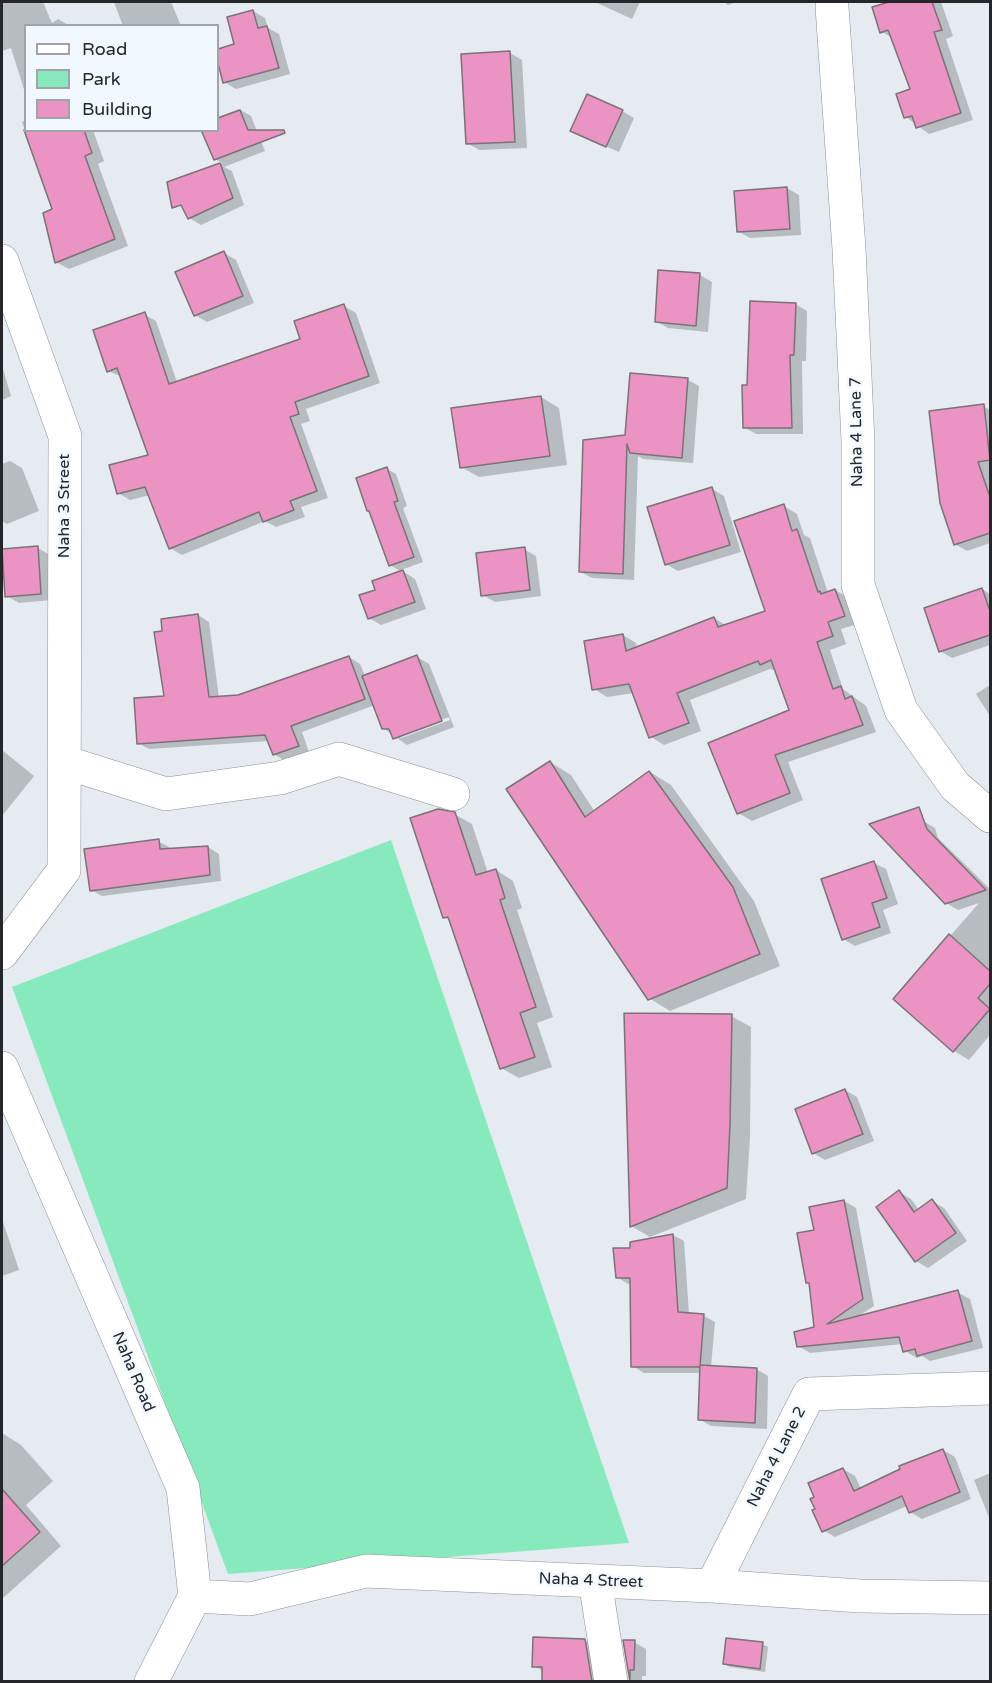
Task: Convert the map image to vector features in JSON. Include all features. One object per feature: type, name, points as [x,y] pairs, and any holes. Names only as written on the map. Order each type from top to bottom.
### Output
[{"type":"street","name":"Naha 4 Lane 7","points":[[832,7],[849,249],[858,430],[858,585],[901,710],[955,786],[990,816]]},
{"type":"street","name":"Naha 3 Street","points":[[2,261],[65,436],[64,870],[4,944]]},
{"type":"street","points":[[64,762],[166,794],[280,778],[339,759],[453,794]]},
{"type":"street","name":"Naha Road","points":[[2,1068],[183,1488],[195,1596]]},
{"type":"street","name":"Naha 4 Lane 2","points":[[712,1586],[809,1394],[990,1388]]},
{"type":"street","name":"Naha 4 Street","points":[[195,1596],[250,1599],[366,1571],[712,1586],[860,1596],[990,1598]]},
{"type":"street","points":[[595,1581],[611,1682]]},
{"type":"street","points":[[151,1682],[195,1596]]},
{"type":"green space","points":[[391,840],[629,1543],[228,1574],[12,987]]},
{"type":"building","points":[[889,2],[932,2],[942,30],[934,32],[961,113],[916,128],[912,116],[904,118],[896,94],[910,89],[888,30],[880,33],[872,7]]},
{"type":"building","points":[[253,10],[258,28],[267,26],[279,68],[223,83],[219,67],[219,49],[234,44],[227,17]]},
{"type":"building","points":[[510,51],[515,142],[466,144],[461,54]]},
{"type":"building","points":[[587,94],[623,110],[606,147],[570,131]]},
{"type":"building","points":[[240,110],[248,130],[284,130],[285,133],[214,160],[202,132],[219,132],[219,118]]},
{"type":"building","points":[[25,132],[85,132],[92,153],[85,156],[115,239],[55,263],[43,213],[52,209]]},
{"type":"building","points":[[220,163],[233,198],[188,219],[181,205],[172,208],[167,182]]},
{"type":"building","points":[[787,187],[790,229],[737,232],[734,191]]},
{"type":"building","points":[[224,251],[243,296],[194,316],[175,272]]},
{"type":"building","points":[[658,270],[700,273],[696,326],[655,322]]},
{"type":"building","points":[[750,301],[796,303],[794,355],[790,355],[792,428],[743,428],[742,385],[747,385]]},
{"type":"building","points":[[344,304],[369,376],[295,402],[299,414],[290,417],[317,491],[290,501],[294,510],[263,522],[259,512],[169,549],[145,487],[117,494],[109,465],[148,455],[117,368],[107,372],[93,330],[145,312],[169,384],[300,339],[294,321]]},
{"type":"building","points":[[630,373],[688,378],[682,458],[630,453],[627,444],[623,574],[579,572],[583,440],[625,435]]},
{"type":"building","points":[[541,396],[550,456],[460,468],[451,408]]},
{"type":"building","points":[[984,404],[990,460],[978,462],[990,497],[990,533],[954,545],[940,503],[929,411]]},
{"type":"building","points":[[387,467],[398,501],[394,502],[414,557],[389,566],[356,478]]},
{"type":"building","points":[[712,487],[730,545],[665,565],[647,507]]},
{"type":"building","points":[[784,504],[792,531],[797,529],[818,592],[820,591],[821,594],[835,589],[845,616],[828,622],[833,636],[817,642],[833,689],[841,686],[845,699],[852,696],[863,725],[775,755],[790,793],[737,814],[708,743],[789,710],[771,660],[760,665],[758,661],[677,693],[689,723],[649,738],[629,684],[592,690],[584,641],[623,634],[626,651],[714,617],[718,627],[765,611],[734,521]]},
{"type":"building","points":[[38,546],[41,594],[5,597],[2,549]]},
{"type":"building","points":[[525,547],[530,590],[481,596],[476,553]]},
{"type":"building","points":[[403,570],[415,602],[368,619],[359,595],[375,590],[372,581]]},
{"type":"building","points":[[982,588],[990,611],[990,635],[939,652],[924,608]]},
{"type":"building","points":[[198,614],[209,697],[238,695],[349,656],[365,699],[291,726],[299,746],[273,755],[265,735],[137,744],[134,698],[164,696],[154,632],[162,631],[161,619]]},
{"type":"building","points":[[417,655],[442,721],[393,739],[389,729],[382,729],[362,676]]},
{"type":"building","points":[[550,761],[585,817],[649,771],[733,887],[760,954],[648,1000],[506,789]]},
{"type":"building","points":[[919,807],[927,829],[986,890],[945,904],[869,824]]},
{"type":"building","points":[[438,809],[455,812],[476,875],[496,869],[505,898],[500,900],[536,1007],[520,1013],[535,1057],[500,1069],[448,917],[443,918],[410,818]]},
{"type":"building","points":[[159,839],[160,849],[208,846],[210,875],[90,891],[84,849]]},
{"type":"building","points":[[874,861],[887,898],[872,903],[880,927],[842,940],[821,879]]},
{"type":"building","points":[[949,934],[990,971],[990,984],[978,998],[990,1009],[953,1052],[893,999]]},
{"type":"building","points":[[624,1013],[732,1014],[727,1188],[630,1227]]},
{"type":"building","points":[[845,1089],[863,1134],[812,1154],[795,1109]]},
{"type":"building","points":[[899,1190],[914,1212],[932,1199],[956,1233],[915,1262],[876,1207]]},
{"type":"building","points":[[844,1200],[863,1299],[827,1324],[958,1290],[972,1341],[917,1356],[915,1349],[903,1352],[899,1337],[797,1347],[794,1332],[814,1327],[809,1283],[806,1283],[797,1233],[814,1230],[809,1207]]},
{"type":"building","points":[[673,1234],[678,1312],[704,1314],[700,1367],[631,1367],[630,1278],[616,1278],[613,1248],[630,1248],[630,1242]]},
{"type":"building","points":[[700,1365],[757,1368],[755,1423],[698,1420]]},
{"type":"building","points":[[943,1449],[960,1492],[909,1513],[902,1496],[822,1532],[812,1510],[815,1509],[810,1499],[814,1497],[808,1483],[843,1468],[854,1491],[900,1469],[899,1466]]},
{"type":"building","points":[[2,1489],[40,1532],[2,1566]]},
{"type":"building","points":[[533,1637],[585,1639],[592,1682],[542,1681],[542,1667],[532,1667]]},
{"type":"building","points":[[726,1638],[763,1642],[760,1669],[723,1664]]},
{"type":"building","points":[[623,1640],[635,1640],[634,1670],[630,1670],[630,1682]]}]
